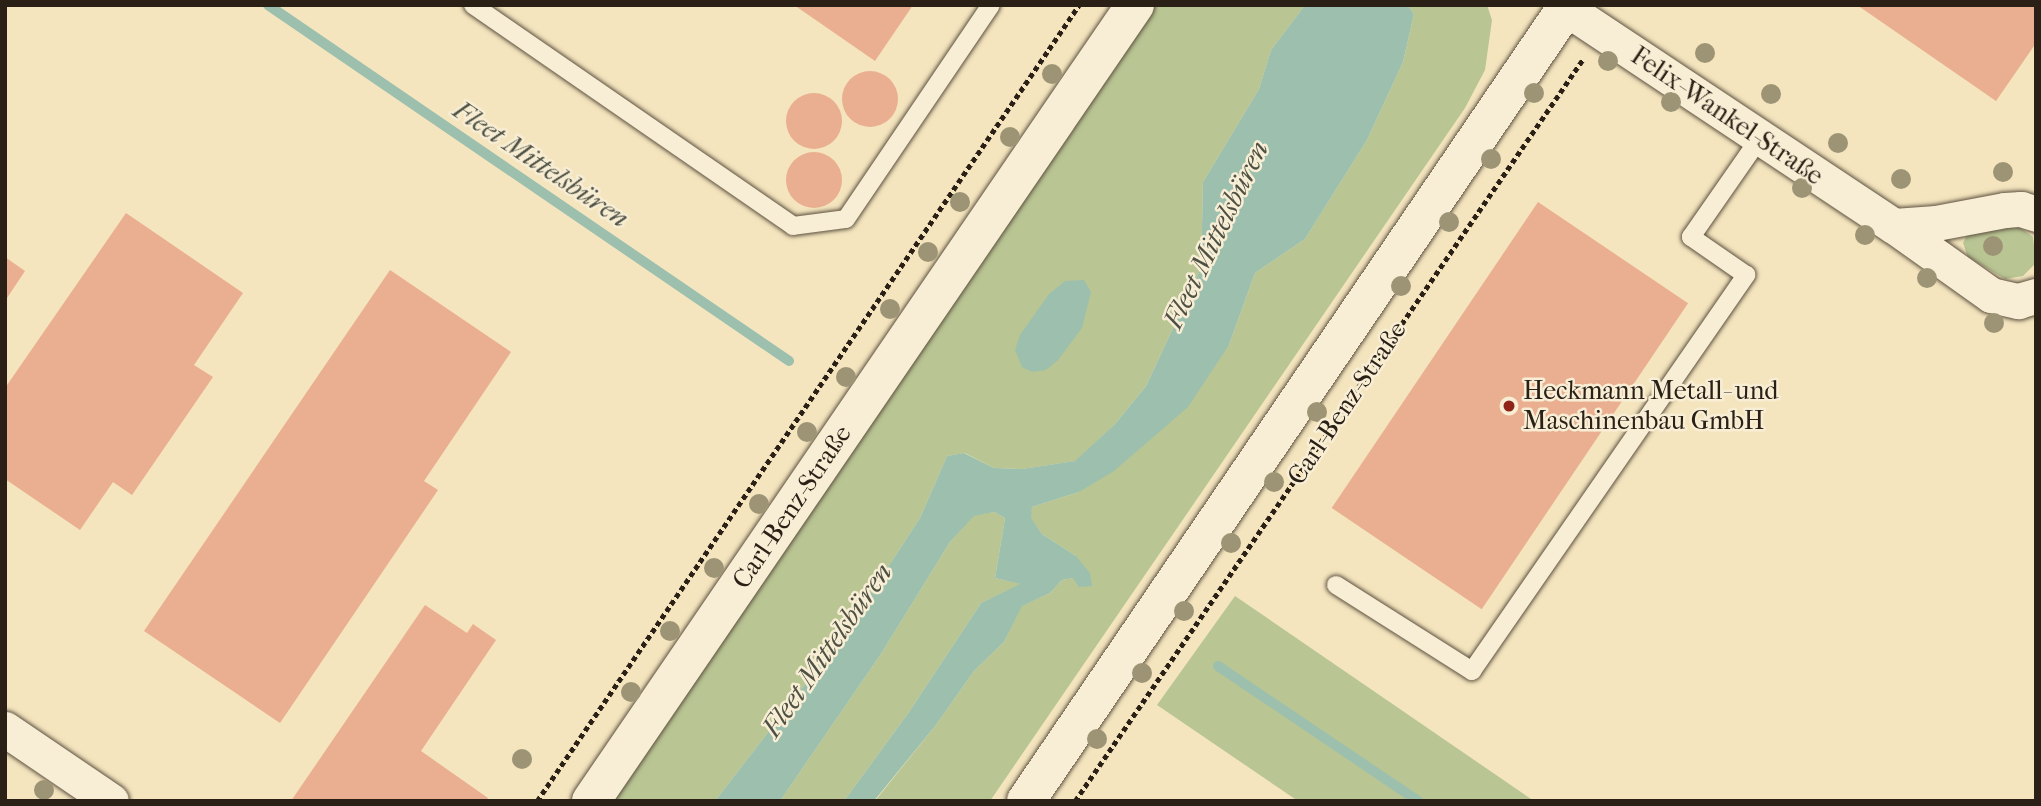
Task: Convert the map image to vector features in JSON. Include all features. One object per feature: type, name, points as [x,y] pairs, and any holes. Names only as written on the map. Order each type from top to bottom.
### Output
[{"type":"street","name":"Carl-Benz-Straße","points":[[591,801],[1135,5]]},
{"type":"street","name":"Carl-Benz-Straße","points":[[1026,801],[1565,6]]},
{"type":"street","name":"Felix-Wankel-Straße","points":[[1565,6],[1759,139],[1894,226],[1991,295],[2018,301],[2036,296]]},
{"type":"street","points":[[1894,226],[1936,223],[2005,210],[2021,209],[2036,214]]},
{"type":"street","points":[[5,729],[111,801]]},
{"type":"lane","points":[[473,5],[793,226],[846,219],[991,5]]},
{"type":"lane","points":[[1336,584],[1472,671],[1746,275],[1691,237],[1759,139]]},
{"type":"path","points":[[537,801],[1079,5]]},
{"type":"path","name":"Carl-Benz-Straße","points":[[1075,801],[1601,32]]},
{"type":"shaded area","points":[[1149,5],[1305,5],[1271,50],[1259,89],[1203,182],[1201,268],[1146,386],[1115,424],[1076,461],[1022,469],[994,468],[965,453],[947,456],[920,518],[846,631],[715,801],[609,801]]},
{"type":"shaded area","points":[[1408,5],[1487,5],[1492,20],[1485,70],[1465,108],[990,801],[875,801],[936,725],[974,671],[1004,642],[1021,606],[1050,593],[1062,580],[1073,578],[1076,556],[1042,534],[1030,518],[1032,507],[1079,492],[1229,345],[1255,273],[1305,239],[1367,140],[1403,62],[1414,14]]},
{"type":"shaded area","points":[[2019,227],[2033,237],[2036,263],[2023,276],[2005,279],[1968,257],[1963,243],[1968,233]]},
{"type":"shaded area","points":[[994,512],[1005,518],[995,578],[1021,584],[981,603],[909,712],[844,801],[780,801],[881,654],[950,542],[974,515]]},
{"type":"shaded area","points":[[1235,596],[1534,801],[1298,801],[1157,705]]},
{"type":"water","points":[[1305,5],[1408,5],[1414,14],[1403,62],[1367,140],[1305,239],[1255,273],[1229,345],[1188,407],[1114,471],[1079,492],[1032,507],[1031,518],[1042,534],[1076,556],[1090,573],[1092,586],[1079,587],[1073,578],[1062,580],[1050,593],[1022,606],[1004,642],[974,671],[936,725],[874,801],[844,801],[909,712],[981,603],[1020,584],[995,578],[1005,518],[994,512],[974,516],[950,542],[881,654],[780,801],[715,801],[846,631],[920,518],[947,456],[964,453],[994,468],[1022,469],[1075,461],[1115,424],[1146,386],[1201,268],[1203,182],[1259,89],[1271,50]]},
{"type":"water","points":[[1084,280],[1091,292],[1082,328],[1058,360],[1046,370],[1032,372],[1022,367],[1015,350],[1020,335],[1049,294],[1065,281]]},
{"type":"building","points":[[794,5],[913,5],[875,61]]},
{"type":"building","points":[[1857,5],[2036,5],[2036,43],[1996,101]]},
{"type":"building","points":[[865,71],[875,71],[890,79],[896,88],[896,110],[890,119],[875,127],[865,127],[847,115],[842,104],[842,94],[854,76]]},
{"type":"building","points":[[814,93],[825,95],[834,101],[840,110],[840,132],[834,141],[825,147],[814,149],[803,147],[794,141],[788,132],[786,121],[788,110],[794,101],[803,95]]},
{"type":"building","points":[[814,152],[825,154],[834,160],[840,169],[840,191],[834,200],[825,206],[814,208],[803,206],[794,200],[788,191],[786,180],[788,169],[794,160],[803,154]]},
{"type":"building","name":"Heckmann Metall- und Maschinenbau GmbH","points":[[1538,202],[1688,303],[1482,609],[1332,508]]},
{"type":"building","points":[[126,213],[243,293],[194,365],[213,377],[132,495],[113,482],[80,530],[5,479],[5,388]]},
{"type":"building","points":[[5,257],[25,271],[5,301]]},
{"type":"building","points":[[390,270],[511,352],[424,481],[438,490],[280,723],[144,631]]},
{"type":"building","points":[[425,605],[467,633],[473,624],[496,640],[421,751],[488,798],[486,801],[291,801]]},
{"type":"waterway","name":"Fleet Mittelsbüren","points":[[268,5],[789,361]]},
{"type":"waterway","name":"Fleet Mittelsbüren","points":[[1218,666],[1418,801]]},
{"type":"place","name":"Heckmann Metall- und Maschinenbau GmbH","points":[[1509,406]]}]
